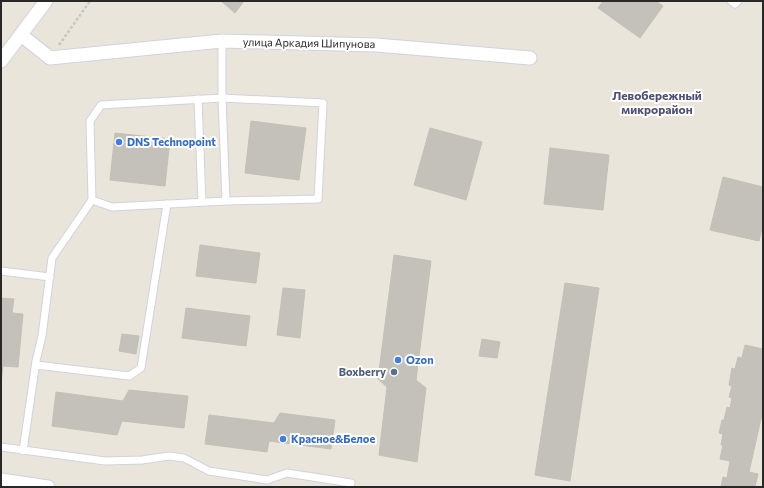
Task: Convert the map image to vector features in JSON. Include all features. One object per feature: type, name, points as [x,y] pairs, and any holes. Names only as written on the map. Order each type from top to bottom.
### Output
[{"type":"street","points":[[1,61],[46,1]]},
{"type":"street","points":[[21,35],[50,58]]},
{"type":"street","name":"улица Аркадия Шипунова","points":[[50,58],[222,41],[376,45],[530,58]]},
{"type":"street","points":[[1,480],[48,487]]},
{"type":"lane","points":[[731,1],[735,4],[738,1]]},
{"type":"lane","points":[[222,41],[222,98],[226,201]]},
{"type":"lane","points":[[23,450],[42,336],[52,258],[92,200],[90,121],[101,105],[222,98],[323,103],[318,200],[226,201],[112,207],[92,200]]},
{"type":"lane","points":[[198,99],[202,202]]},
{"type":"lane","points":[[36,365],[129,376],[141,368],[167,204]]},
{"type":"lane","points":[[1,271],[50,277]]},
{"type":"lane","points":[[1,448],[105,460],[142,460],[169,456],[184,458],[209,472],[267,480],[287,473],[351,483],[350,487]]},
{"type":"path","points":[[50,58],[90,1]]},
{"type":"building","points":[[221,1],[244,1],[235,13]]},
{"type":"building","points":[[603,1],[656,1],[663,6],[640,38],[598,8]]},
{"type":"building","points":[[251,121],[306,128],[299,180],[245,173]]},
{"type":"building","points":[[430,128],[482,142],[466,200],[414,185]]},
{"type":"building","points":[[115,133],[170,139],[165,186],[110,180]]},
{"type":"building","points":[[550,148],[609,155],[603,210],[544,204]]},
{"type":"building","points":[[723,177],[763,187],[763,225],[759,241],[710,230]]},
{"type":"building","points":[[200,245],[260,253],[256,283],[196,276]]},
{"type":"building","points":[[394,255],[431,261],[416,380],[426,388],[417,462],[379,455],[387,387],[378,379]]},
{"type":"building","points":[[565,283],[599,288],[570,481],[535,475]]},
{"type":"building","points":[[283,288],[305,290],[300,338],[277,335]]},
{"type":"building","points":[[1,298],[14,299],[12,313],[23,314],[18,367],[3,366],[1,383]]},
{"type":"building","points":[[186,308],[250,316],[246,346],[182,338]]},
{"type":"building","points":[[122,334],[139,336],[136,354],[119,351]]},
{"type":"building","points":[[482,339],[500,342],[497,358],[479,356]]},
{"type":"building","points":[[745,345],[763,349],[763,410],[749,472],[758,474],[755,487],[721,487],[723,477],[727,478],[730,461],[720,459],[723,445],[721,445],[723,434],[719,433],[722,420],[724,420],[727,407],[730,408],[732,398],[729,397],[732,386],[729,385],[732,368],[735,369],[738,357],[742,358]]},
{"type":"building","points":[[129,390],[188,396],[184,428],[122,421],[117,435],[52,426],[56,392],[123,401]]},
{"type":"building","points":[[280,413],[335,420],[331,449],[269,441],[267,452],[205,444],[209,415],[274,423]]},
{"type":"place","name":"DNS Technopoint","points":[[119,142]]},
{"type":"place","name":"Ozon","points":[[398,360]]},
{"type":"place","name":"Boxberry","points":[[394,372]]},
{"type":"place","name":"Красное&Белое","points":[[283,439]]},
{"type":"district","name":"Левобережный микрорайон","points":[[657,103]]}]
